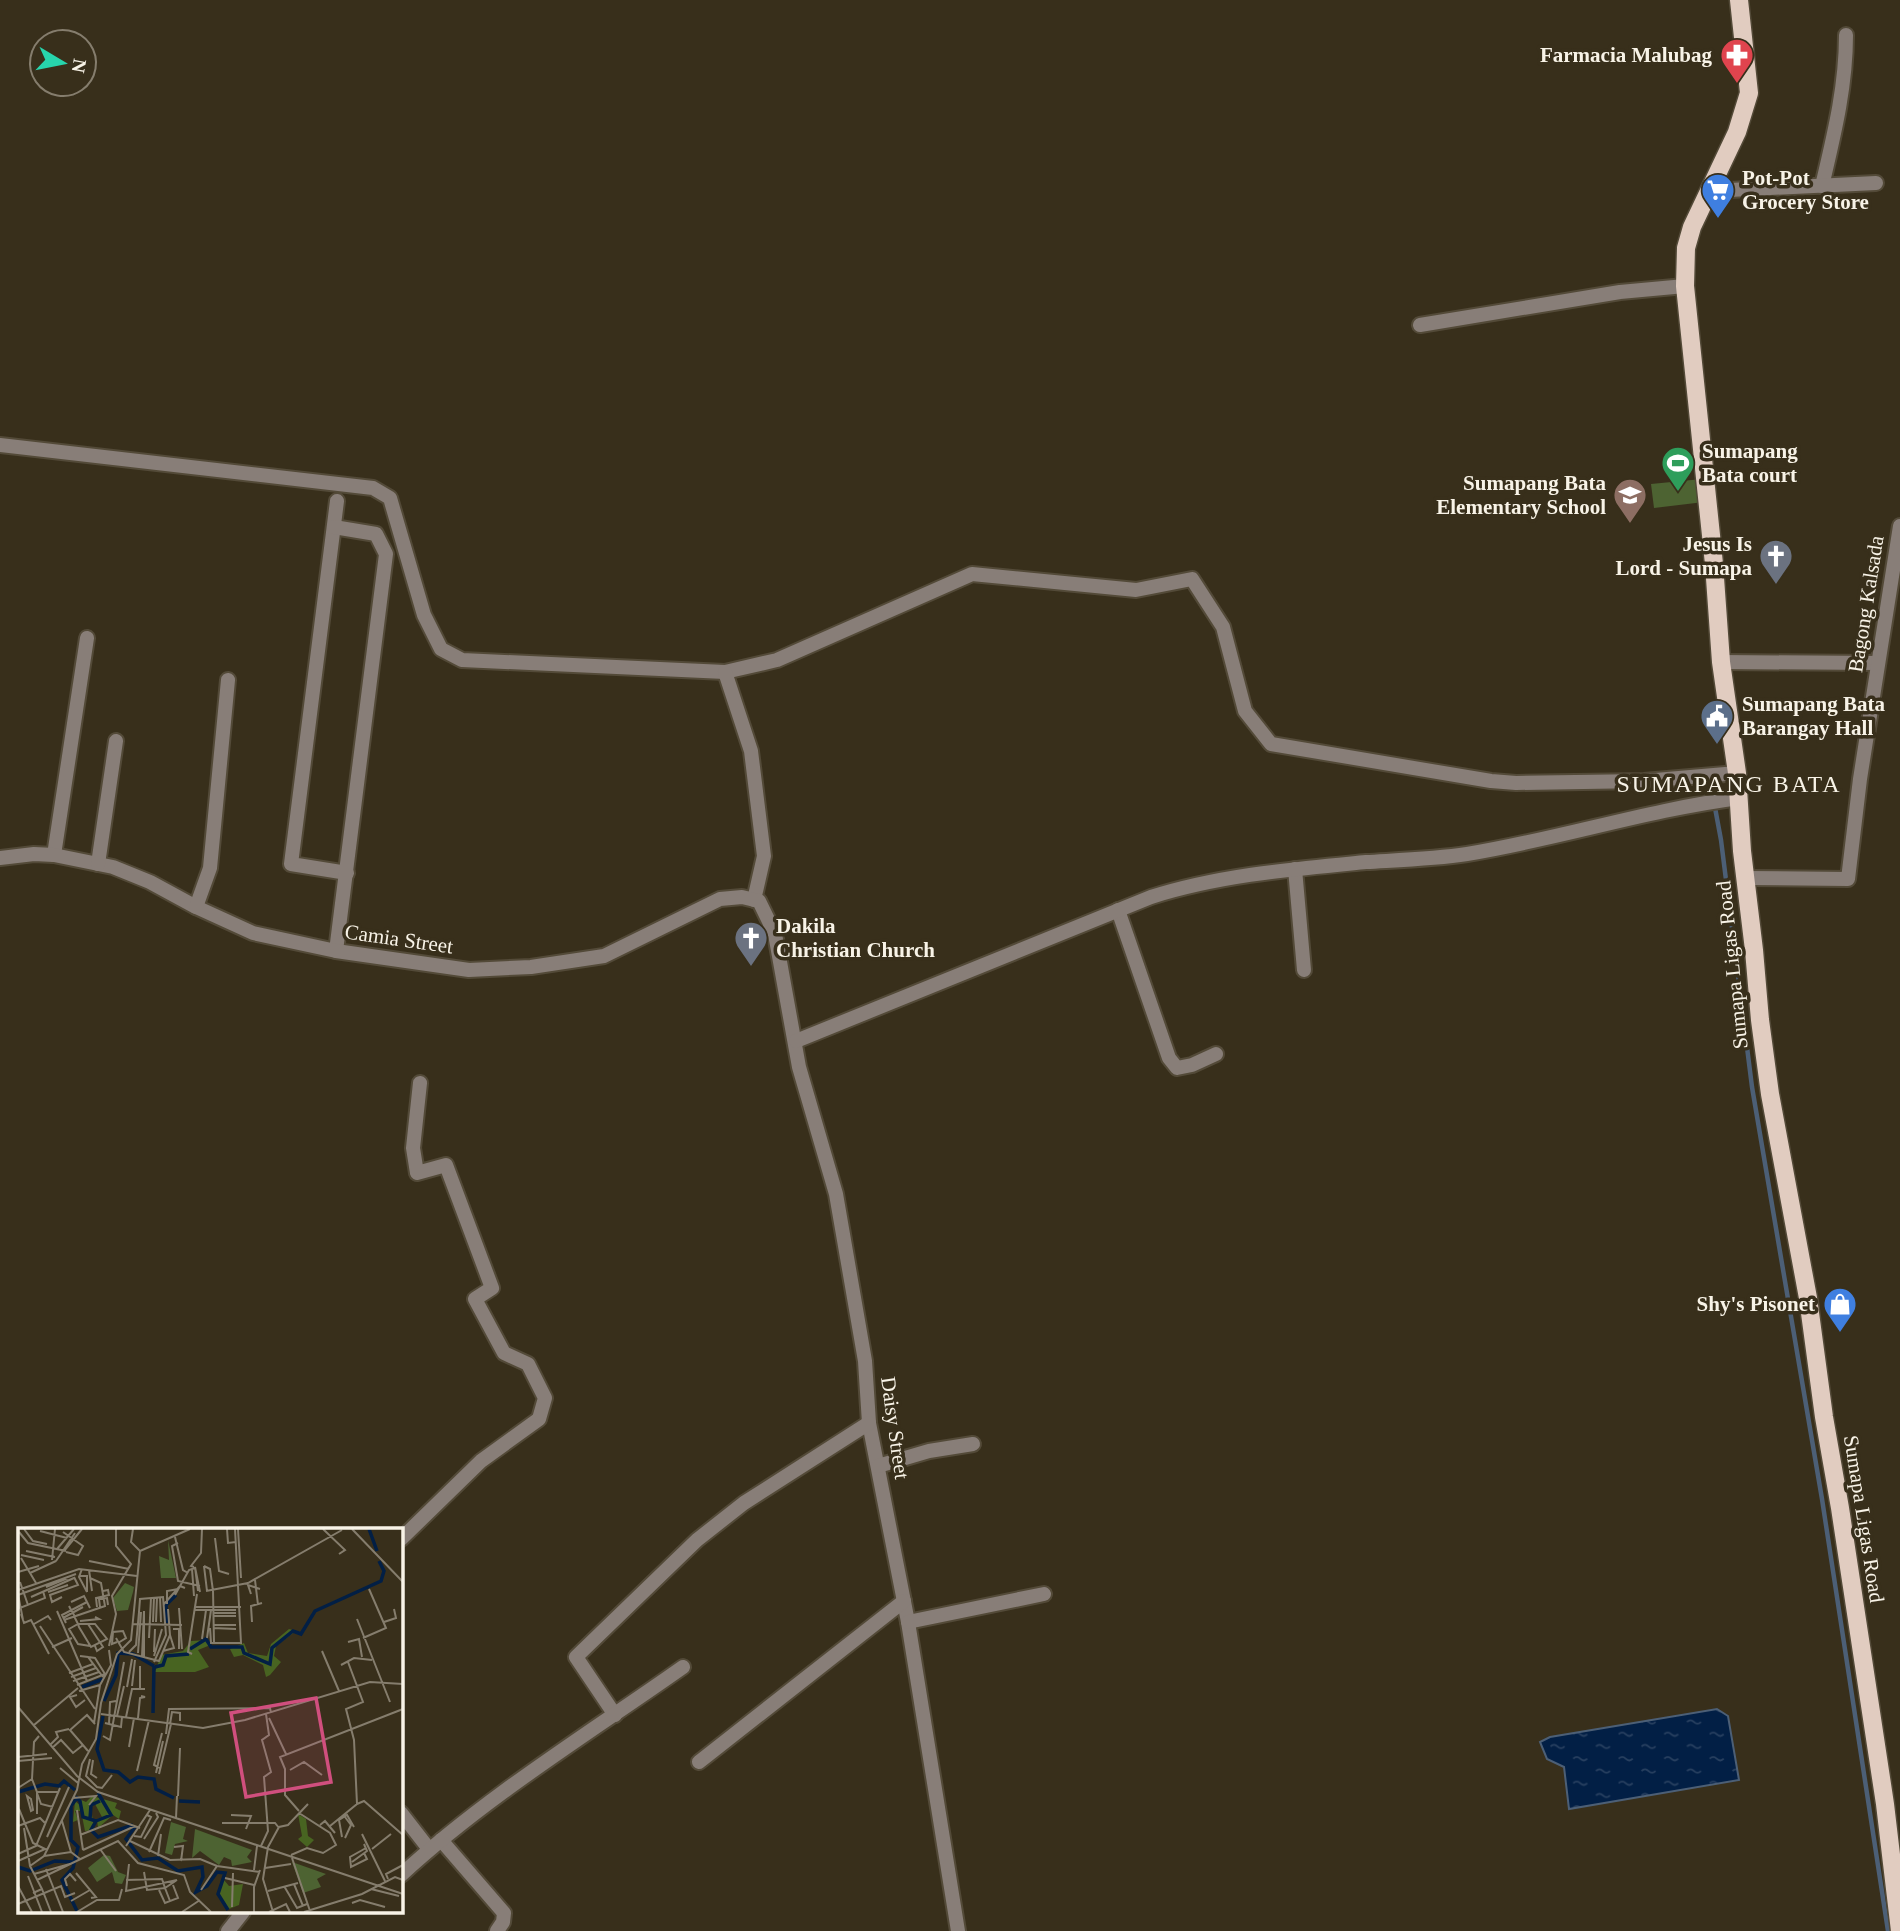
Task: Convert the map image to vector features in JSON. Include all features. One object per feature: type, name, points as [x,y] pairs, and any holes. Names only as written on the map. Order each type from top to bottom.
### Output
[{"type":"main road","name":"Sumapa Ligas Road","points":[[1739,0],[1749,93],[1737,132],[1692,227],[1686,248],[1685,286],[1714,564],[1721,663],[1737,773],[1745,878],[1768,1082],[1808,1298],[1885,1804],[1900,1931]]},
{"type":"street","points":[[1822,186],[1841,110],[1846,69],[1846,35]]},
{"type":"street","points":[[1709,191],[1876,183]]},
{"type":"street","points":[[1420,325],[1620,292],[1685,286]]},
{"type":"street","points":[[0,445],[373,488],[390,498],[424,615],[441,649],[462,660],[725,672],[777,660],[972,574],[1136,590],[1192,579],[1223,627],[1245,711],[1271,744],[1516,783],[1644,781],[1737,773]]},
{"type":"street","points":[[337,501],[291,864],[347,873]]},
{"type":"street","name":"Bagong Kalsada","points":[[1745,878],[1848,879],[1860,779],[1900,526]]},
{"type":"street","points":[[334,527],[376,534],[386,554],[336,951]]},
{"type":"street","points":[[54,855],[87,638]]},
{"type":"street","points":[[1721,663],[1878,663]]},
{"type":"street","points":[[725,672],[751,751],[763,843],[764,856],[754,900]]},
{"type":"street","points":[[196,907],[210,868],[228,680]]},
{"type":"street","points":[[98,864],[116,741]]},
{"type":"street","points":[[796,1041],[1184,887],[1295,869],[1467,854],[1540,841],[1637,816],[1739,798]]},
{"type":"street","name":"Camia Street","points":[[0,858],[34,854],[54,855],[113,867],[150,882],[253,933],[336,951],[469,970],[531,967],[604,956],[720,899],[742,897],[754,900]]},
{"type":"street","points":[[1295,869],[1304,970]]},
{"type":"street","name":"Daisy Street","points":[[754,900],[759,901],[775,934],[799,1066],[836,1194],[864,1361],[869,1423],[908,1622],[958,1931]]},
{"type":"street","points":[[1118,911],[1169,1058],[1177,1068],[1192,1066],[1216,1054]]},
{"type":"street","points":[[402,1538],[481,1461],[539,1419],[545,1398],[528,1364],[504,1353],[475,1299],[492,1288],[446,1165],[417,1173],[413,1148],[420,1083]]},
{"type":"street","points":[[615,1715],[576,1657],[697,1540],[744,1503],[869,1423]]},
{"type":"street","points":[[878,1466],[929,1451],[974,1444]]},
{"type":"street","points":[[908,1622],[1044,1594]]},
{"type":"street","points":[[699,1762],[904,1601]]},
{"type":"street","points":[[402,1874],[435,1844],[683,1667]]},
{"type":"street","points":[[402,1814],[504,1913],[503,1922],[497,1931]]},
{"type":"street","points":[[228,1931],[242,1913]]},
{"type":"green space","name":"Sumapang Bata court","points":[[1702,479],[1704,502],[1654,508],[1651,484]]},
{"type":"water","points":[[1717,1709],[1728,1716],[1739,1780],[1569,1809],[1564,1767],[1547,1759],[1540,1742],[1550,1737]]},
{"type":"waterway","points":[[1713,777],[1713,797],[1721,840],[1752,1087],[1822,1499],[1888,1931]]},
{"type":"place","name":"Farmacia Malubag","points":[[1737,85]]},
{"type":"place","name":"Pot-Pot Grocery Store","points":[[1718,220]]},
{"type":"place","name":"Sumapang Bata court","points":[[1678,493]]},
{"type":"place","name":"Sumapang Bata Elementary School","points":[[1630,525]]},
{"type":"place","name":"Jesus Is Lord - Sumapa","points":[[1776,586]]},
{"type":"place","name":"Sumapang Bata Barangay Hall","points":[[1717,746]]},
{"type":"place","name":"Dakila Christian Church","points":[[751,968]]},
{"type":"place","name":"Shy's Pisonet","points":[[1840,1334]]},
{"type":"district","name":"SUMAPANG BATA","points":[[1729,784]]}]
